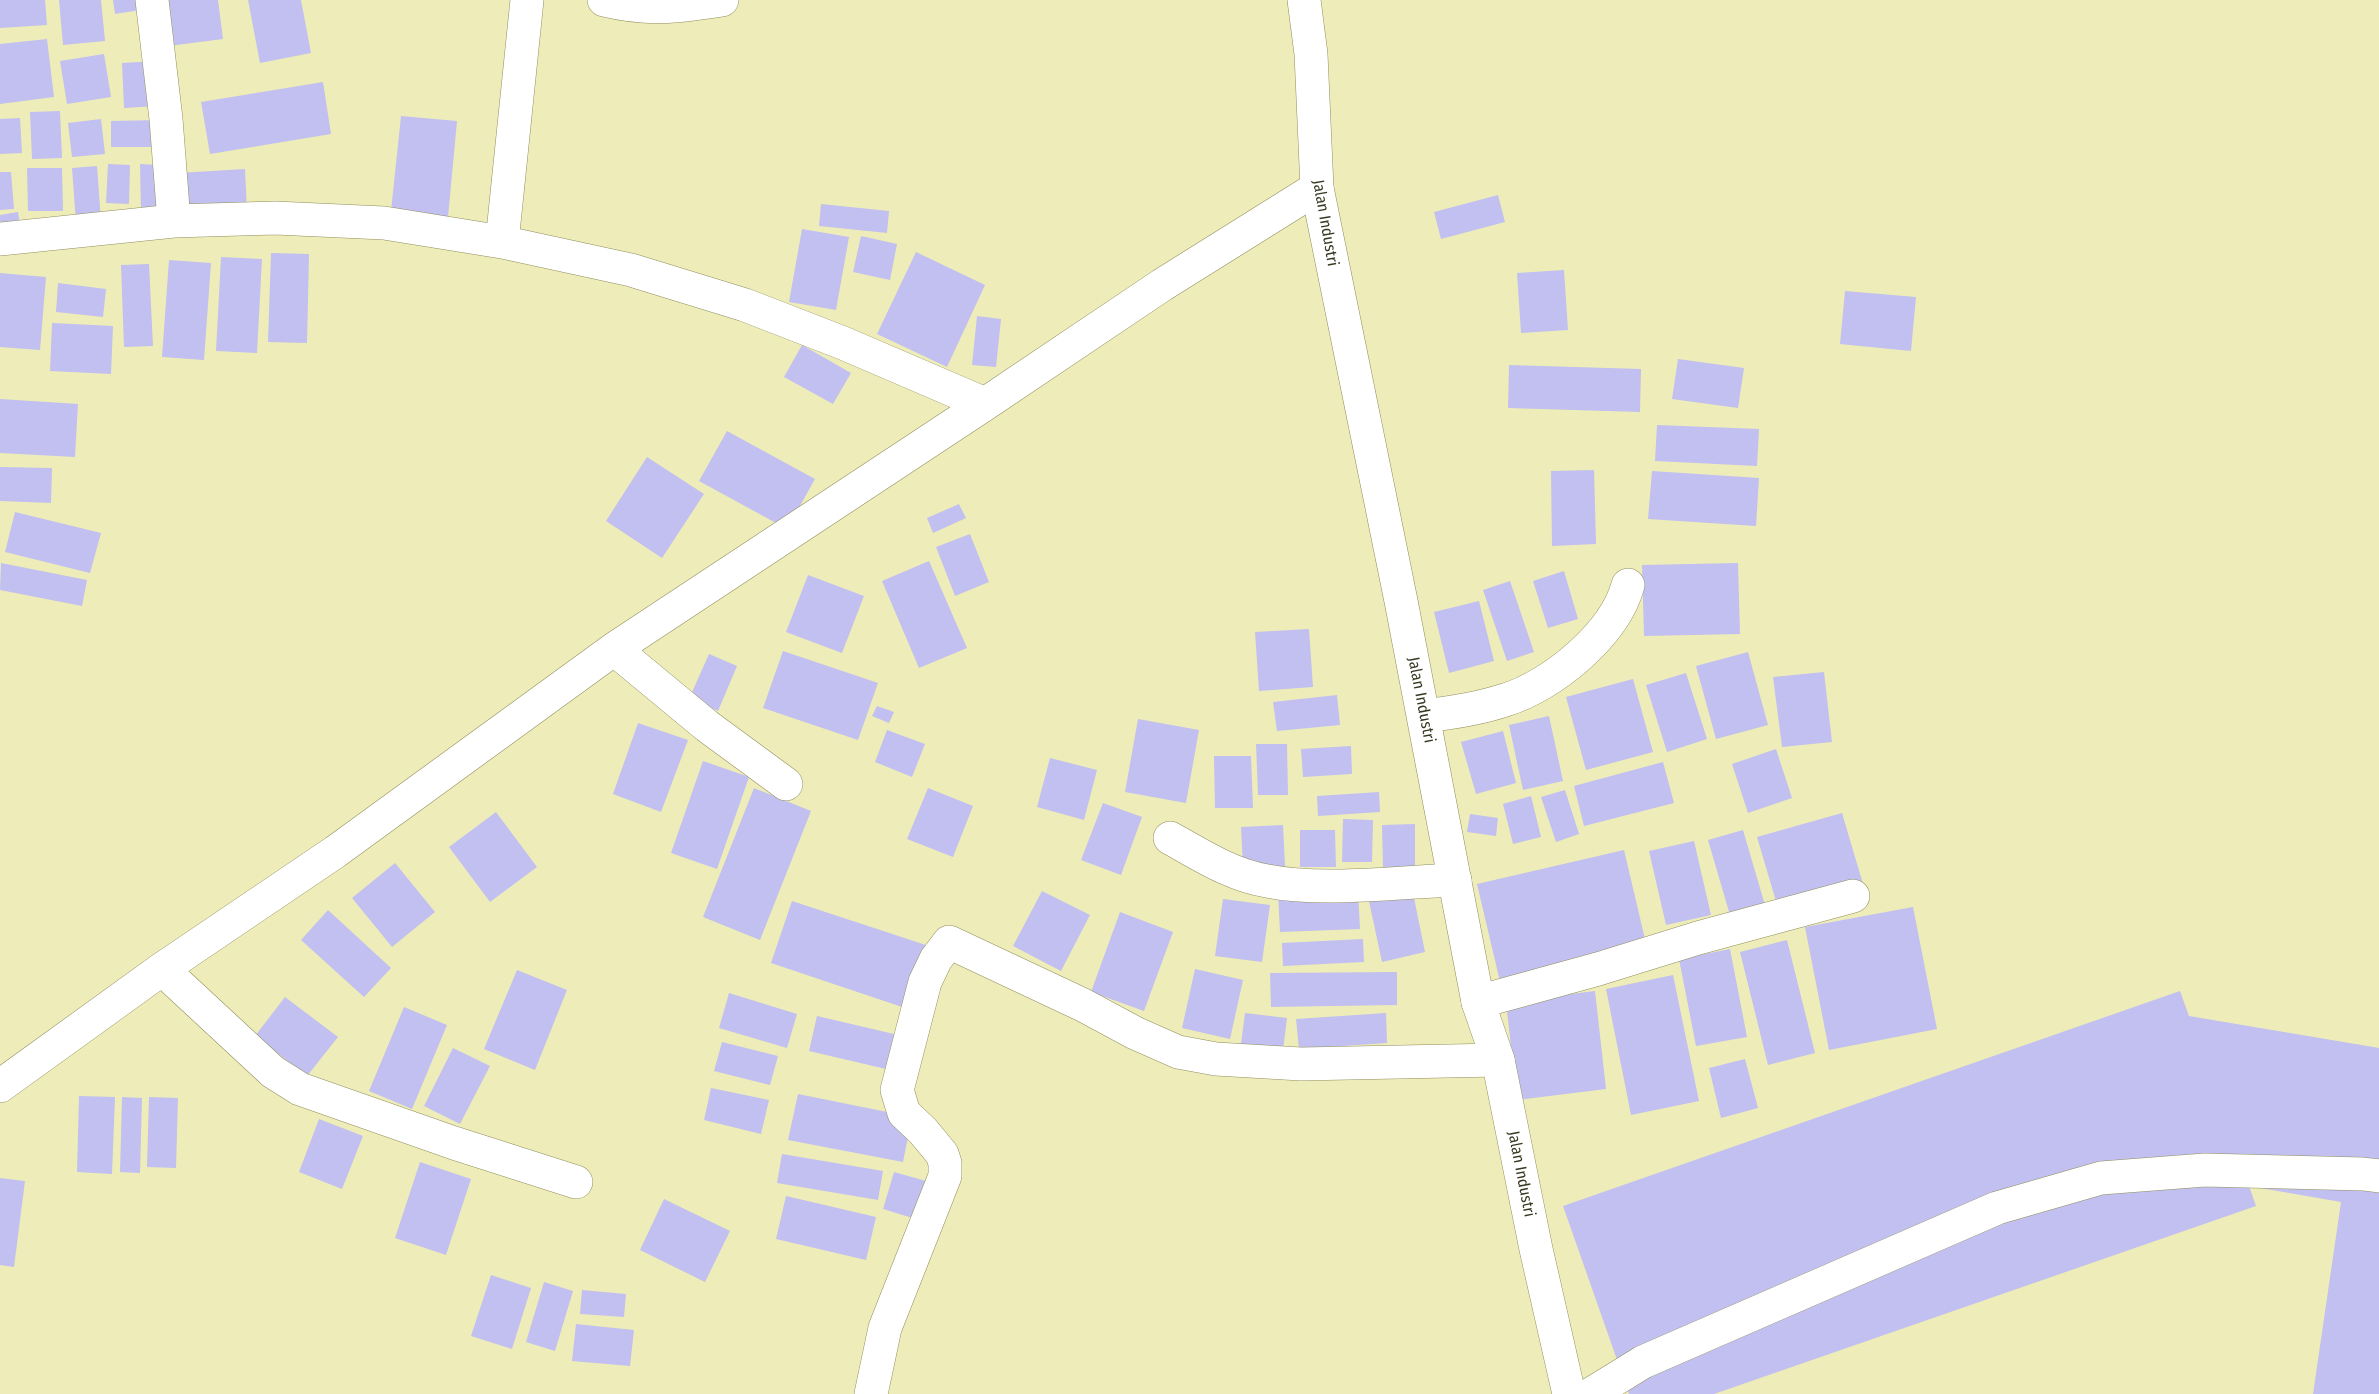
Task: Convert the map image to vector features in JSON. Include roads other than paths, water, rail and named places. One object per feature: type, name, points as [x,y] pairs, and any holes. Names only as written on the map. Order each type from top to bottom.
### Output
[{"type":"street","points":[[152,0],[166,119],[174,221]]},
{"type":"street","points":[[502,242],[527,0]]},
{"type":"street","points":[[604,0],[633,7],[665,7],[722,0]]},
{"type":"street","name":"Jalan Industri","points":[[1304,0],[1311,54],[1317,188],[1424,716],[1478,1002],[1498,1060],[1536,1249],[1569,1394]]},
{"type":"street","points":[[0,1086],[162,969],[335,852],[614,649],[1162,285],[1317,188]]},
{"type":"street","points":[[0,239],[174,221],[275,218],[384,223],[502,242],[631,270],[745,305],[843,343],[985,404]]},
{"type":"street","points":[[1424,716],[1462,712],[1507,700],[1546,680],[1569,664],[1604,630],[1624,601],[1628,585]]},
{"type":"street","points":[[614,649],[707,726],[786,784]]},
{"type":"street","points":[[1170,838],[1218,865],[1267,881],[1305,885],[1350,885],[1455,880]]},
{"type":"street","points":[[1478,1002],[1853,896]]},
{"type":"street","points":[[871,1394],[885,1328],[945,1176],[942,1154],[904,1113],[897,1090],[925,982],[936,959],[949,942],[1178,1052],[1216,1059],[1302,1064],[1498,1060]]},
{"type":"street","points":[[162,969],[273,1072],[300,1089],[454,1143],[576,1182]]},
{"type":"street","points":[[1591,1394],[1643,1362],[1997,1208],[2101,1178],[2205,1170],[2379,1176]]}]
